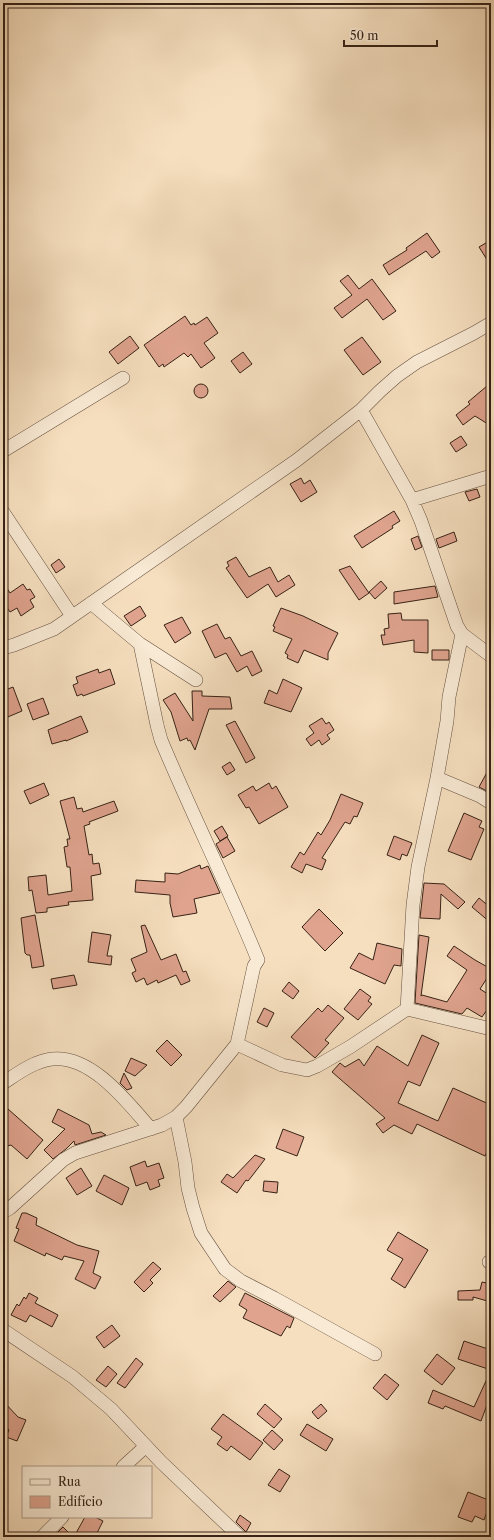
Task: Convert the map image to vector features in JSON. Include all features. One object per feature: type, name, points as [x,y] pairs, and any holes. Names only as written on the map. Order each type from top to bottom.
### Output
[{"type":"street","points":[[3,648],[40,636],[54,629],[297,460],[361,410],[397,376],[410,367],[474,334],[491,323]]},
{"type":"street","points":[[3,451],[123,378]]},
{"type":"street","points":[[361,410],[412,500],[462,634],[491,656]]},
{"type":"street","points":[[412,500],[491,476]]},
{"type":"street","points":[[3,512],[72,616]]},
{"type":"street","points":[[91,603],[140,644],[196,680]]},
{"type":"street","points":[[407,1009],[412,920],[417,875],[437,778],[447,721],[449,697],[462,634]]},
{"type":"street","points":[[3,1212],[10,1208],[63,1160],[75,1153],[151,1129],[176,1117],[237,1044],[254,966],[258,960],[238,911],[203,837],[161,740],[140,644]]},
{"type":"street","points":[[437,778],[480,796],[491,803]]},
{"type":"street","points":[[237,1044],[282,1065],[306,1070],[317,1066],[350,1047],[407,1009],[491,1029]]},
{"type":"street","points":[[3,1083],[37,1063],[52,1059],[74,1062],[97,1075],[117,1090],[151,1129]]},
{"type":"street","points":[[176,1117],[185,1162],[188,1188],[201,1233],[225,1269],[241,1281],[375,1354]]},
{"type":"street","points":[[3,1330],[73,1377],[111,1408],[161,1462],[240,1537]]},
{"type":"street","points":[[124,1466],[146,1446]]},
{"type":"street","points":[[42,1537],[61,1518]]},
{"type":"building","points":[[427,233],[440,252],[432,258],[426,251],[389,275],[383,265],[407,250],[406,248]]},
{"type":"building","points":[[491,240],[491,266],[479,247]]},
{"type":"building","points":[[348,275],[359,289],[372,279],[396,311],[383,320],[367,299],[342,318],[334,308],[352,295],[340,281]]},
{"type":"building","points":[[185,316],[191,325],[194,323],[195,325],[207,317],[218,333],[204,343],[215,358],[201,368],[191,354],[188,357],[184,353],[164,367],[163,364],[159,367],[144,345]]},
{"type":"building","points":[[130,336],[139,348],[118,364],[109,352]]},
{"type":"building","points":[[362,337],[381,362],[363,375],[344,350]]},
{"type":"building","points":[[243,352],[252,364],[240,373],[231,361]]},
{"type":"building","points":[[201,384],[206,386],[208,391],[206,396],[201,398],[196,396],[194,391],[196,386]]},
{"type":"building","points":[[487,386],[491,392],[491,426],[475,416],[463,425],[456,415],[470,404],[468,402]]},
{"type":"building","points":[[461,436],[467,445],[456,452],[450,443]]},
{"type":"building","points":[[301,478],[304,484],[310,480],[317,492],[301,502],[290,484]]},
{"type":"building","points":[[477,489],[480,497],[469,501],[465,492]]},
{"type":"building","points":[[394,511],[400,521],[392,526],[393,528],[362,548],[354,536]]},
{"type":"building","points":[[454,532],[457,541],[439,548],[436,539]]},
{"type":"building","points":[[418,536],[422,547],[415,550],[411,539]]},
{"type":"building","points":[[236,557],[249,577],[270,567],[278,582],[289,575],[295,585],[276,597],[268,584],[247,598],[226,568],[229,566],[227,562]]},
{"type":"building","points":[[59,559],[65,567],[56,573],[51,565]]},
{"type":"building","points":[[350,566],[369,593],[359,600],[339,570]]},
{"type":"building","points":[[381,581],[387,588],[375,599],[369,592]]},
{"type":"building","points":[[3,582],[10,593],[23,584],[27,590],[30,589],[35,597],[30,600],[34,607],[21,616],[17,608],[10,612],[3,602]]},
{"type":"building","points":[[435,586],[438,597],[394,604],[394,592]]},
{"type":"building","points":[[140,606],[146,616],[131,626],[124,616]]},
{"type":"building","points":[[281,608],[303,616],[338,633],[328,653],[328,660],[304,650],[298,663],[287,658],[288,655],[285,653],[292,639],[273,631],[275,627],[273,626]]},
{"type":"building","points":[[401,613],[402,620],[428,620],[428,653],[414,652],[414,640],[383,645],[381,635],[385,635],[384,629],[389,628],[388,614]]},
{"type":"building","points":[[182,617],[191,633],[175,643],[164,625]]},
{"type":"building","points":[[217,624],[225,639],[230,637],[241,656],[252,651],[262,671],[252,676],[247,666],[237,672],[226,653],[215,658],[202,631]]},
{"type":"building","points":[[432,650],[449,650],[449,660],[432,660]]},
{"type":"building","points":[[98,669],[99,673],[110,669],[115,684],[83,696],[82,694],[77,696],[73,685],[78,683],[76,677]]},
{"type":"building","points":[[283,679],[302,688],[291,712],[264,703],[269,690],[277,694]]},
{"type":"building","points":[[13,687],[22,711],[3,719],[3,691]]},
{"type":"building","points":[[192,691],[202,691],[202,696],[230,697],[232,709],[209,709],[195,750],[190,740],[188,741],[187,738],[180,741],[171,712],[163,700],[175,693],[193,721]]},
{"type":"building","points":[[43,698],[49,714],[33,720],[27,704]]},
{"type":"building","points":[[81,716],[88,732],[66,741],[52,744],[48,730]]},
{"type":"building","points":[[322,718],[326,724],[329,722],[334,730],[327,735],[330,739],[322,745],[319,740],[311,746],[306,739],[314,733],[309,726]]},
{"type":"building","points":[[235,721],[255,758],[246,763],[226,725]]},
{"type":"building","points":[[230,762],[235,770],[227,775],[222,767]]},
{"type":"building","points":[[491,765],[491,788],[489,792],[479,787]]},
{"type":"building","points":[[44,783],[49,795],[30,804],[24,791]]},
{"type":"building","points":[[269,783],[272,789],[276,786],[288,807],[259,824],[249,807],[246,808],[238,795],[253,786],[256,791]]},
{"type":"building","points":[[341,794],[363,803],[357,817],[354,816],[350,824],[345,822],[322,858],[326,860],[322,870],[306,864],[302,873],[291,867],[300,852],[304,855],[318,832],[321,835],[330,820]]},
{"type":"building","points":[[74,797],[77,809],[82,808],[83,812],[114,801],[118,811],[89,822],[90,824],[84,826],[89,855],[92,854],[93,864],[99,863],[101,874],[91,876],[93,900],[68,902],[69,905],[47,908],[47,912],[36,913],[32,890],[29,891],[28,877],[46,875],[48,895],[72,891],[70,867],[67,867],[64,847],[68,846],[67,839],[70,839],[60,801]]},
{"type":"building","points":[[464,813],[482,821],[479,827],[484,829],[471,860],[448,851]]},
{"type":"building","points":[[222,826],[228,836],[220,841],[214,831]]},
{"type":"building","points":[[394,836],[412,843],[407,856],[402,854],[400,860],[387,855]]},
{"type":"building","points":[[227,837],[235,851],[223,858],[216,844]]},
{"type":"building","points":[[200,865],[201,869],[208,866],[220,893],[194,899],[197,913],[173,917],[170,895],[135,892],[136,880],[165,882],[165,873],[178,874]]},
{"type":"building","points":[[424,883],[444,884],[465,902],[458,909],[441,894],[440,919],[420,918]]},
{"type":"building","points":[[479,898],[491,908],[491,923],[472,907]]},
{"type":"building","points":[[319,909],[343,933],[325,951],[302,927]]},
{"type":"building","points":[[35,915],[44,966],[32,968],[30,955],[25,953],[21,918]]},
{"type":"building","points":[[145,925],[161,960],[176,954],[183,972],[186,971],[190,981],[181,985],[176,975],[158,983],[157,980],[147,985],[144,978],[136,982],[132,973],[136,971],[131,959],[147,952],[141,926]]},
{"type":"building","points":[[92,932],[111,935],[107,956],[112,956],[111,965],[88,962]]},
{"type":"building","points":[[419,935],[429,937],[421,996],[447,1002],[467,970],[447,956],[454,946],[491,969],[491,972],[480,989],[491,996],[491,1004],[482,1017],[467,1008],[462,1014],[415,1003]]},
{"type":"building","points":[[377,943],[402,949],[401,966],[394,965],[385,984],[350,968],[359,953],[373,960]]},
{"type":"building","points":[[74,975],[77,985],[53,989],[51,979]]},
{"type":"building","points":[[289,982],[299,991],[293,999],[282,991]]},
{"type":"building","points":[[360,989],[371,997],[368,1001],[372,1004],[358,1020],[344,1009]]},
{"type":"building","points":[[328,1005],[344,1018],[325,1040],[329,1043],[315,1058],[291,1037],[318,1008],[322,1012]]},
{"type":"building","points":[[264,1008],[274,1013],[267,1027],[257,1022]]},
{"type":"building","points":[[422,1035],[439,1043],[420,1086],[408,1081],[398,1103],[438,1121],[453,1088],[491,1105],[491,1143],[485,1156],[417,1124],[412,1134],[394,1125],[383,1133],[376,1124],[385,1118],[332,1072],[340,1063],[345,1067],[359,1059],[364,1066],[377,1046],[408,1066]]},
{"type":"building","points":[[167,1040],[182,1055],[171,1066],[156,1051]]},
{"type":"building","points":[[131,1058],[147,1065],[135,1076],[125,1071]]},
{"type":"building","points":[[124,1073],[132,1088],[127,1090],[120,1083]]},
{"type":"building","points":[[8,1109],[43,1140],[27,1159],[11,1145],[3,1147],[3,1114]]},
{"type":"building","points":[[58,1109],[89,1125],[92,1134],[101,1132],[106,1135],[75,1145],[74,1141],[53,1159],[44,1150],[65,1129],[52,1122]]},
{"type":"building","points":[[283,1129],[304,1137],[297,1156],[276,1148]]},
{"type":"building","points":[[255,1155],[265,1159],[248,1181],[246,1180],[237,1193],[221,1182],[227,1174],[233,1178]]},
{"type":"building","points":[[145,1161],[147,1167],[159,1163],[164,1178],[158,1180],[160,1186],[150,1190],[147,1182],[136,1186],[130,1167]]},
{"type":"building","points":[[81,1168],[92,1186],[77,1195],[66,1178]]},
{"type":"building","points":[[104,1175],[129,1188],[122,1205],[96,1191]]},
{"type":"building","points":[[264,1181],[278,1182],[277,1193],[263,1191]]},
{"type":"building","points":[[22,1213],[26,1213],[37,1218],[36,1225],[77,1245],[99,1251],[93,1273],[101,1277],[95,1289],[75,1279],[84,1261],[64,1256],[62,1260],[46,1253],[45,1256],[14,1241],[19,1229],[16,1228]]},
{"type":"building","points":[[398,1232],[428,1250],[405,1288],[391,1279],[403,1259],[387,1250]]},
{"type":"building","points":[[153,1262],[161,1269],[150,1280],[153,1283],[144,1292],[134,1282]]},
{"type":"building","points":[[228,1281],[236,1287],[220,1302],[213,1296]]},
{"type":"building","points":[[482,1282],[491,1284],[491,1302],[473,1297],[473,1300],[458,1300],[458,1291],[480,1290]]},
{"type":"building","points":[[29,1293],[38,1298],[35,1303],[58,1315],[52,1327],[30,1315],[26,1322],[11,1315],[17,1304],[19,1306],[24,1297],[26,1299]]},
{"type":"building","points":[[245,1293],[294,1318],[290,1328],[287,1326],[281,1336],[243,1318],[247,1310],[239,1305]]},
{"type":"building","points":[[112,1325],[120,1336],[104,1348],[96,1337]]},
{"type":"building","points":[[464,1341],[491,1350],[491,1370],[458,1359]]},
{"type":"building","points":[[437,1354],[455,1368],[442,1385],[424,1371]]},
{"type":"building","points":[[136,1358],[143,1364],[125,1388],[117,1383]]},
{"type":"building","points":[[108,1366],[117,1374],[106,1387],[96,1380]]},
{"type":"building","points":[[491,1370],[491,1394],[481,1421],[445,1406],[443,1409],[428,1403],[433,1390],[474,1407]]},
{"type":"building","points":[[385,1374],[399,1385],[387,1400],[373,1388]]},
{"type":"building","points":[[3,1401],[18,1417],[26,1420],[17,1441],[6,1437],[9,1430],[3,1424]]},
{"type":"building","points":[[265,1404],[282,1419],[274,1428],[257,1414]]},
{"type":"building","points":[[321,1404],[327,1411],[318,1419],[312,1412]]},
{"type":"building","points":[[223,1414],[263,1443],[250,1460],[231,1446],[227,1451],[217,1444],[222,1437],[211,1429]]},
{"type":"building","points":[[307,1424],[333,1439],[326,1451],[300,1435]]},
{"type":"building","points":[[272,1430],[283,1440],[274,1450],[263,1440]]},
{"type":"building","points":[[279,1469],[290,1476],[280,1492],[268,1485]]},
{"type":"building","points":[[468,1492],[491,1501],[484,1520],[475,1516],[472,1522],[458,1517]]},
{"type":"building","points":[[240,1515],[251,1523],[246,1532],[236,1522]]},
{"type":"building","points":[[84,1518],[97,1518],[103,1521],[95,1537],[83,1537],[76,1533]]},
{"type":"building","points":[[63,1527],[73,1537],[53,1537]]}]
